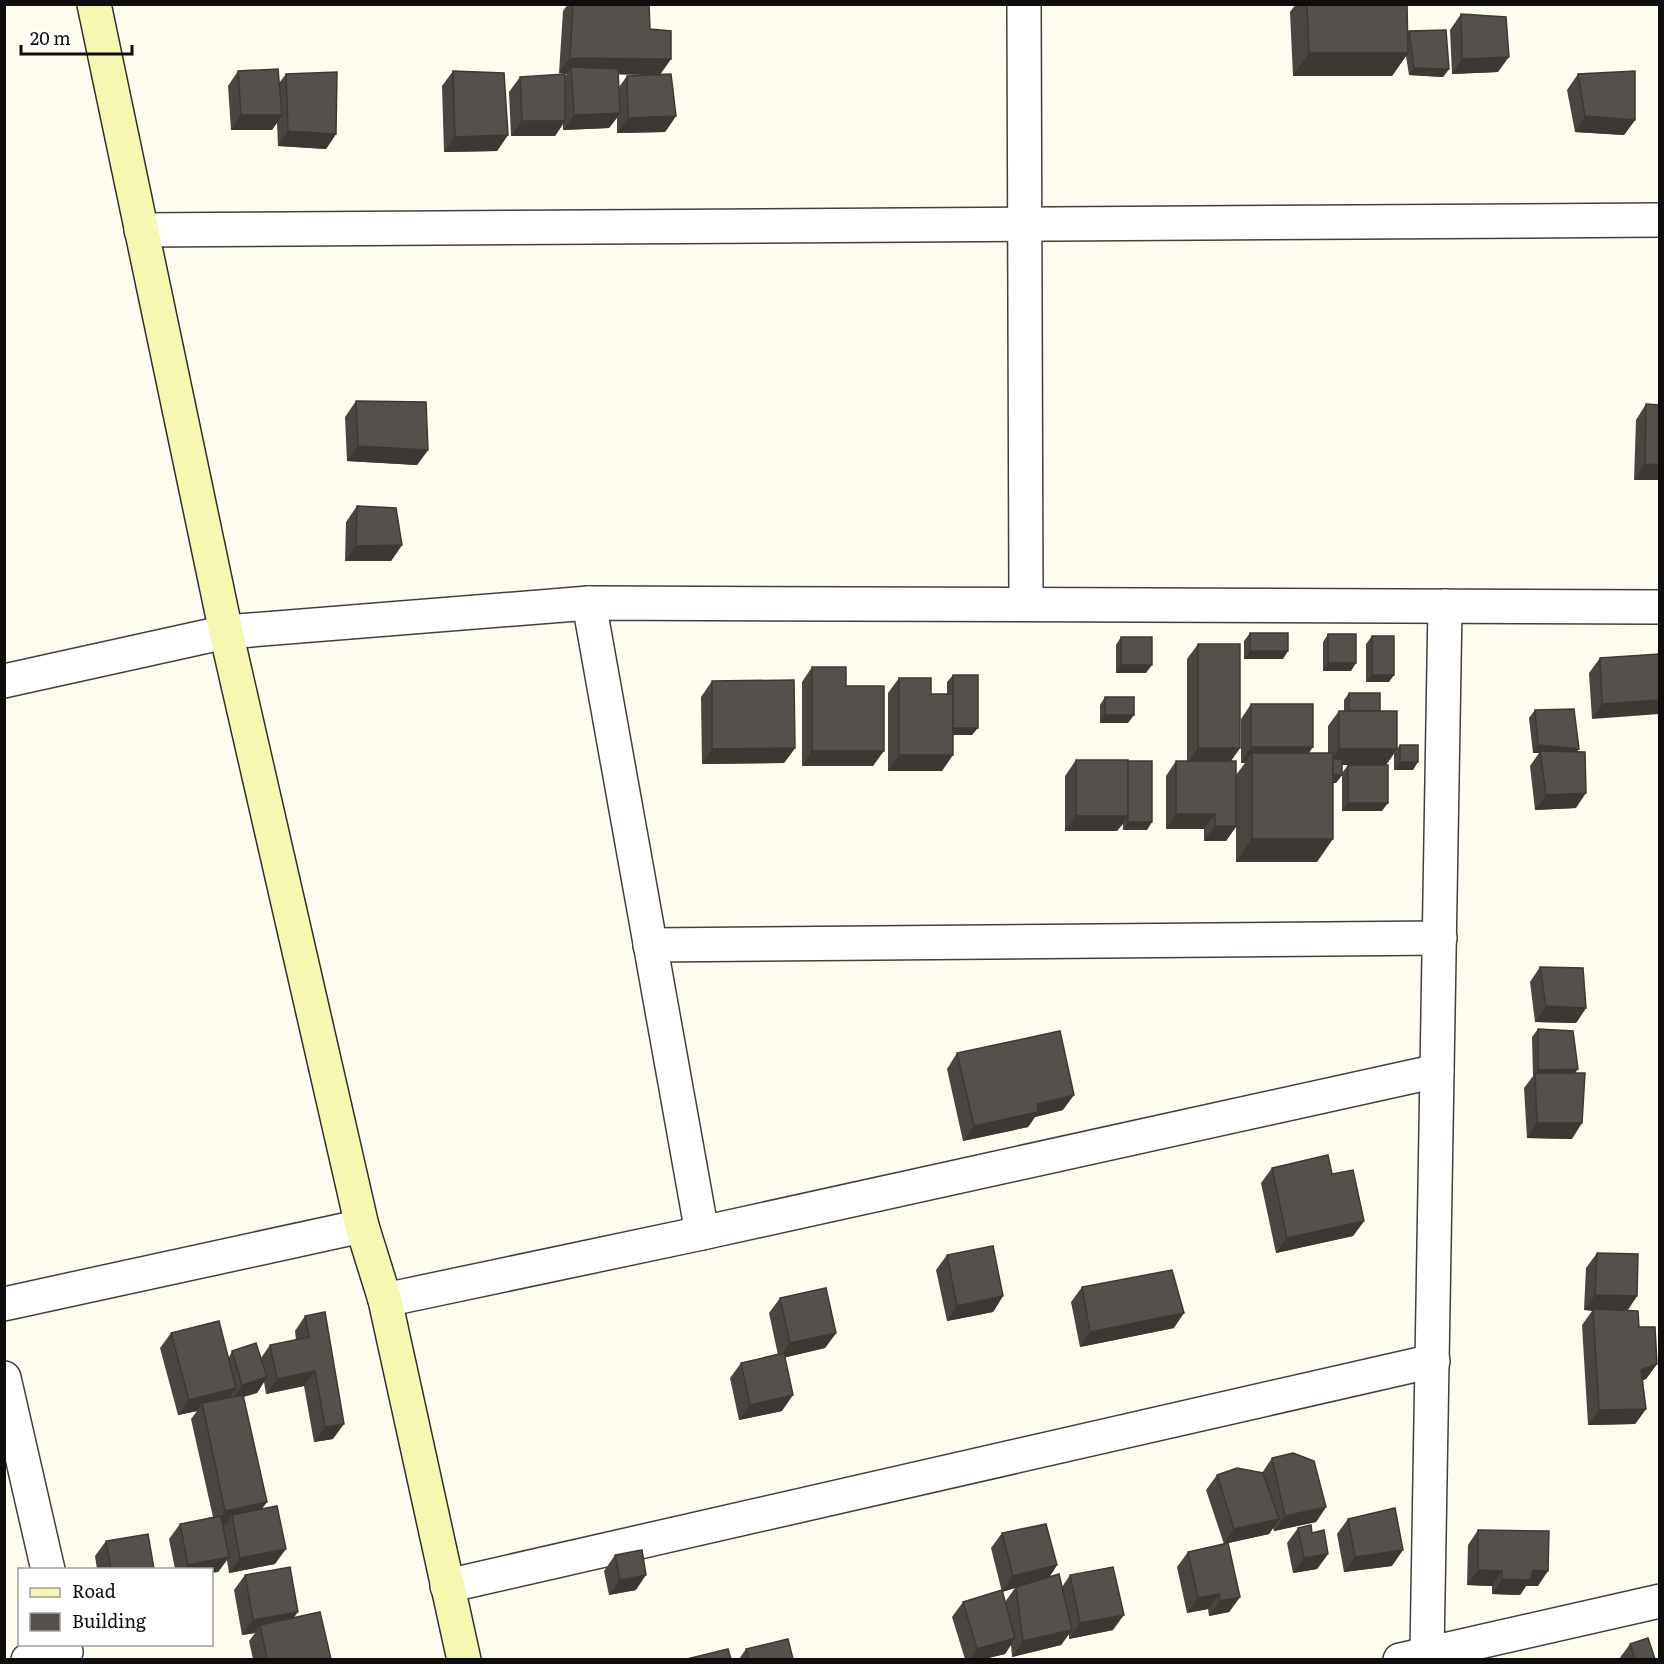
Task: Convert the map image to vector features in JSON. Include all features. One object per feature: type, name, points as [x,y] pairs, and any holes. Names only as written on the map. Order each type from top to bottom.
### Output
[{"type":"street","points":[[94,4],[226,632],[362,1226],[385,1300],[464,1659]]},
{"type":"street","points":[[1024,4],[1026,604]]},
{"type":"street","points":[[141,230],[1659,220]]},
{"type":"street","points":[[589,603],[702,1233]]},
{"type":"street","points":[[4,681],[226,632],[589,603],[1659,607]]},
{"type":"street","points":[[1444,606],[1433,1361],[1414,1656],[1659,1601]]},
{"type":"street","points":[[650,945],[1440,938]]},
{"type":"street","points":[[385,1300],[702,1233],[1437,1071]]},
{"type":"street","points":[[4,1304],[362,1226]]},
{"type":"street","points":[[447,1586],[1433,1361]]},
{"type":"street","points":[[4,1378],[48,1568]]},
{"type":"street","points":[[28,1659],[66,1652]]},
{"type":"building","points":[[573,4],[649,4],[650,29],[671,31],[671,59],[570,58]]},
{"type":"building","points":[[1307,4],[1407,4],[1408,53],[1309,53]]},
{"type":"building","points":[[1461,14],[1506,17],[1509,57],[1462,59]]},
{"type":"building","points":[[1446,30],[1449,69],[1414,68],[1409,31]]},
{"type":"building","points":[[571,67],[618,69],[620,113],[574,115]]},
{"type":"building","points":[[278,69],[282,115],[241,115],[238,71]]},
{"type":"building","points":[[453,71],[504,73],[508,135],[455,137]]},
{"type":"building","points":[[1635,71],[1635,120],[1585,116],[1578,74]]},
{"type":"building","points":[[337,72],[336,134],[288,131],[286,74]]},
{"type":"building","points":[[565,74],[565,121],[522,121],[520,77]]},
{"type":"building","points":[[671,74],[676,116],[628,118],[627,76]]},
{"type":"building","points":[[356,401],[426,402],[428,450],[358,446]]},
{"type":"building","points":[[1646,404],[1659,405],[1659,465],[1645,464]]},
{"type":"building","points":[[357,506],[396,508],[402,545],[356,546]]},
{"type":"building","points":[[1250,633],[1288,633],[1288,651],[1250,651]]},
{"type":"building","points":[[1328,634],[1356,634],[1356,663],[1328,663]]},
{"type":"building","points":[[1372,636],[1394,636],[1394,675],[1372,675]]},
{"type":"building","points":[[1121,637],[1152,637],[1152,665],[1121,665]]},
{"type":"building","points":[[1198,644],[1240,644],[1240,748],[1198,748]]},
{"type":"building","points":[[1659,654],[1659,700],[1602,704],[1600,658]]},
{"type":"building","points":[[812,667],[846,667],[846,686],[884,686],[884,751],[812,751]]},
{"type":"building","points":[[953,675],[978,675],[978,728],[953,728]]},
{"type":"building","points":[[899,678],[931,678],[931,694],[953,694],[953,755],[899,755]]},
{"type":"building","points":[[794,680],[795,748],[712,749],[712,681]]},
{"type":"building","points":[[1349,693],[1380,693],[1380,711],[1349,711]]},
{"type":"building","points":[[1105,697],[1134,697],[1134,715],[1105,715]]},
{"type":"building","points":[[1251,704],[1313,704],[1313,747],[1251,747]]},
{"type":"building","points":[[1574,709],[1579,749],[1538,745],[1535,710]]},
{"type":"building","points":[[1339,711],[1397,711],[1397,749],[1339,749]]},
{"type":"building","points":[[1400,745],[1418,745],[1418,762],[1400,762]]},
{"type":"building","points":[[1540,751],[1585,752],[1586,793],[1546,795]]},
{"type":"building","points":[[1252,753],[1333,753],[1333,839],[1252,839]]},
{"type":"building","points":[[1333,759],[1342,759],[1342,775],[1333,775]]},
{"type":"building","points":[[1076,760],[1128,760],[1128,816],[1076,816]]},
{"type":"building","points":[[1128,761],[1152,761],[1152,822],[1128,822]]},
{"type":"building","points":[[1176,761],[1236,761],[1236,826],[1215,826],[1215,814],[1176,814]]},
{"type":"building","points":[[1348,765],[1388,765],[1388,803],[1348,803]]},
{"type":"building","points":[[1540,967],[1583,968],[1586,1008],[1546,1006]]},
{"type":"building","points":[[1538,1029],[1573,1031],[1578,1069],[1538,1070]]},
{"type":"building","points":[[1060,1031],[1074,1095],[1037,1104],[1038,1112],[974,1126],[957,1053]]},
{"type":"building","points":[[1535,1073],[1585,1073],[1582,1123],[1537,1123]]},
{"type":"building","points":[[1328,1155],[1332,1174],[1353,1170],[1364,1221],[1287,1238],[1272,1168]]},
{"type":"building","points":[[993,1246],[1003,1296],[957,1306],[947,1255]]},
{"type":"building","points":[[1597,1253],[1638,1254],[1637,1296],[1595,1295]]},
{"type":"building","points":[[1172,1270],[1184,1313],[1090,1332],[1082,1287]]},
{"type":"building","points":[[826,1288],[836,1333],[790,1343],[780,1298]]},
{"type":"building","points":[[1593,1309],[1638,1311],[1639,1327],[1655,1327],[1657,1364],[1641,1370],[1646,1409],[1599,1410]]},
{"type":"building","points":[[325,1312],[344,1424],[325,1427],[315,1371],[277,1379],[270,1345],[309,1337],[305,1316]]},
{"type":"building","points":[[219,1321],[236,1388],[189,1400],[171,1333]]},
{"type":"building","points":[[256,1343],[267,1377],[242,1385],[232,1351]]},
{"type":"building","points":[[784,1353],[793,1395],[750,1405],[741,1363]]},
{"type":"building","points":[[243,1395],[267,1502],[225,1511],[202,1403]]},
{"type":"building","points":[[1293,1453],[1314,1461],[1326,1507],[1285,1516],[1272,1458]]},
{"type":"building","points":[[1237,1468],[1263,1473],[1279,1519],[1234,1529],[1217,1475]]},
{"type":"building","points":[[277,1506],[286,1549],[240,1558],[232,1515]]},
{"type":"building","points":[[1395,1508],[1403,1550],[1355,1557],[1348,1519]]},
{"type":"building","points":[[221,1516],[229,1557],[188,1565],[180,1524]]},
{"type":"building","points":[[1046,1524],[1057,1565],[1013,1576],[1002,1533]]},
{"type":"building","points":[[1311,1525],[1312,1533],[1324,1530],[1328,1554],[1304,1558],[1298,1528]]},
{"type":"building","points":[[1478,1530],[1549,1531],[1548,1571],[1533,1570],[1530,1580],[1502,1579],[1502,1571],[1478,1570]]},
{"type":"building","points":[[148,1534],[154,1568],[111,1568],[106,1541]]},
{"type":"building","points":[[1228,1543],[1240,1597],[1220,1601],[1219,1594],[1198,1598],[1188,1552]]},
{"type":"building","points":[[642,1550],[646,1575],[620,1580],[615,1555]]},
{"type":"building","points":[[290,1567],[298,1612],[253,1620],[245,1575]]},
{"type":"building","points":[[1113,1567],[1124,1615],[1080,1623],[1070,1575]]},
{"type":"building","points":[[1059,1574],[1072,1630],[1023,1641],[1016,1587]]},
{"type":"building","points":[[1002,1590],[1015,1638],[977,1649],[963,1602]]},
{"type":"building","points":[[320,1612],[331,1659],[267,1659],[260,1625]]},
{"type":"building","points":[[1648,1638],[1655,1659],[1635,1659],[1630,1644]]},
{"type":"building","points":[[788,1639],[793,1659],[749,1659],[746,1649]]},
{"type":"building","points":[[728,1649],[731,1659],[687,1659]]}]
